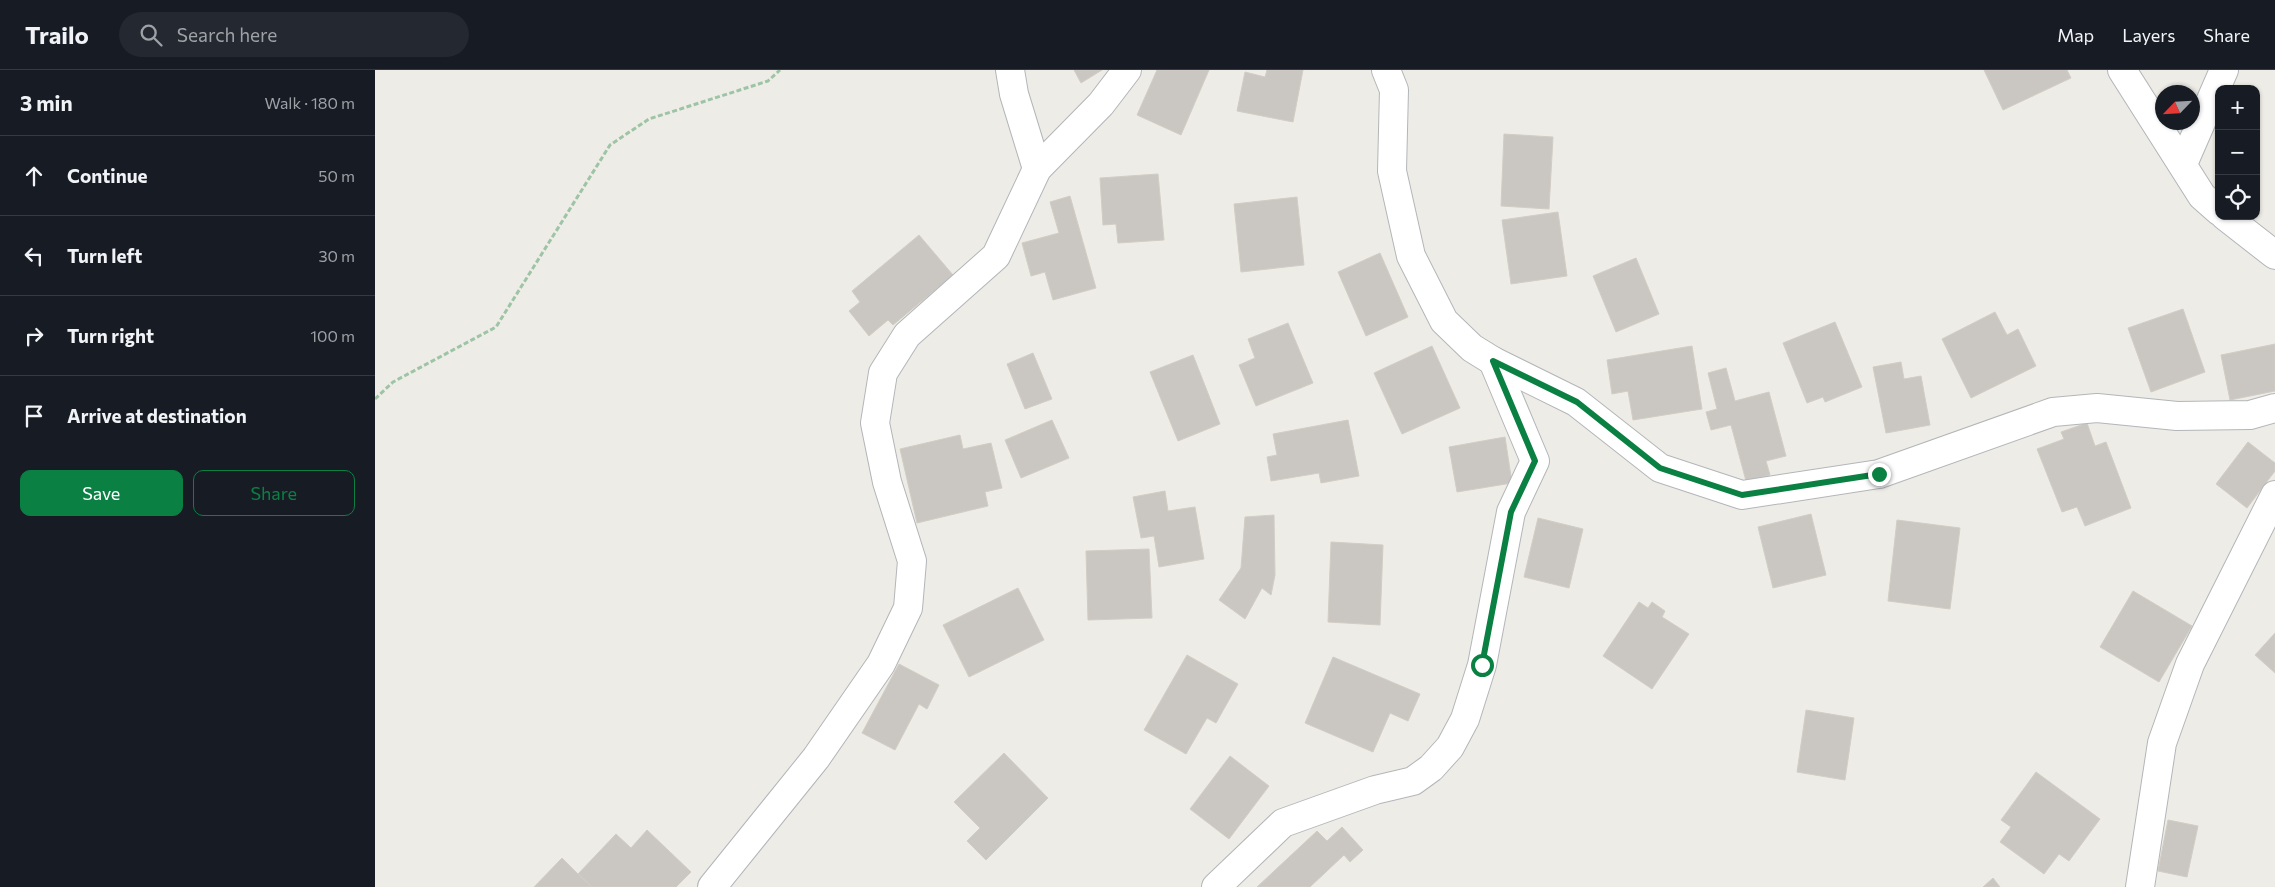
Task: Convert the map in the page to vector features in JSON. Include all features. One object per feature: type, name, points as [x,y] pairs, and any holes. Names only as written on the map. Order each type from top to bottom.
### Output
[{"type":"street","points":[[1010,70],[1014,94],[1037,169]]},
{"type":"street","points":[[712,887],[816,758],[881,664],[908,608],[912,561],[887,482],[875,423],[883,373],[907,335],[996,256],[1037,169],[1101,104],[1127,70]]},
{"type":"street","points":[[2122,70],[2202,196],[2215,207]]},
{"type":"street","points":[[2183,164],[2224,70]]},
{"type":"street","points":[[1395,77],[1393,171],[1411,256],[1444,321],[1472,348],[1493,361],[1577,402],[1660,468],[1742,495],[1879,474],[2053,412],[2097,408],[2177,416],[2250,414],[2275,408]]},
{"type":"street","points":[[2230,220],[2275,255]]},
{"type":"street","points":[[1217,887],[1283,823],[1375,790],[1413,781],[1431,768],[1450,747],[1465,719],[1482,665],[1511,512],[1535,461],[1493,361]]},
{"type":"street","points":[[2140,887],[2162,743],[2190,664],[2275,494]]},
{"type":"path","points":[[375,400],[393,382],[496,327],[611,145],[649,119],[768,81],[780,70]]},
{"type":"building","points":[[1074,70],[1102,70],[1081,83]]},
{"type":"building","points":[[1157,70],[1209,70],[1181,135],[1137,115]]},
{"type":"building","points":[[1267,70],[1303,70],[1293,122],[1237,111],[1245,72],[1265,77]]},
{"type":"building","points":[[1984,70],[2067,70],[2071,78],[2003,110]]},
{"type":"building","points":[[1504,134],[1553,137],[1549,209],[1501,206]]},
{"type":"building","points":[[1158,174],[1164,240],[1118,243],[1116,224],[1103,225],[1100,178]]},
{"type":"building","points":[[1070,196],[1096,288],[1053,300],[1045,272],[1031,276],[1022,243],[1059,233],[1050,202]]},
{"type":"building","points":[[1297,197],[1304,265],[1241,272],[1234,204]]},
{"type":"building","points":[[1558,212],[1567,276],[1511,284],[1502,220]]},
{"type":"building","points":[[919,235],[953,275],[893,325],[888,320],[869,336],[849,311],[860,302],[852,291]]},
{"type":"building","points":[[1380,253],[1408,317],[1366,336],[1338,272]]},
{"type":"building","points":[[1636,258],[1659,314],[1616,332],[1593,276]]},
{"type":"building","points":[[2183,309],[2205,372],[2151,392],[2128,328]]},
{"type":"building","points":[[1995,312],[2007,335],[2018,329],[2036,366],[1971,398],[1942,339]]},
{"type":"building","points":[[1835,322],[1862,387],[1825,402],[1823,397],[1807,403],[1783,343]]},
{"type":"building","points":[[1288,323],[1313,383],[1256,406],[1239,365],[1255,358],[1248,339]]},
{"type":"building","points":[[2275,344],[2275,391],[2230,400],[2221,355]]},
{"type":"building","points":[[1432,346],[1460,408],[1402,434],[1374,373]]},
{"type":"building","points":[[1692,346],[1702,409],[1633,420],[1628,391],[1612,394],[1607,360]]},
{"type":"building","points":[[1033,353],[1052,399],[1025,409],[1007,364]]},
{"type":"building","points":[[1193,355],[1220,424],[1178,441],[1150,372]]},
{"type":"building","points":[[1901,362],[1904,379],[1921,376],[1930,425],[1886,433],[1873,367]]},
{"type":"building","points":[[1726,368],[1735,401],[1769,392],[1786,456],[1766,461],[1770,475],[1746,481],[1731,425],[1711,430],[1706,412],[1717,409],[1708,373]]},
{"type":"building","points":[[1052,420],[1069,458],[1021,478],[1005,440]]},
{"type":"building","points":[[1348,420],[1359,476],[1321,483],[1319,473],[1271,481],[1267,457],[1277,455],[1273,434]]},
{"type":"building","points":[[2087,423],[2095,446],[2106,442],[2131,508],[2085,526],[2077,507],[2062,512],[2037,449],[2064,439],[2061,432]]},
{"type":"building","points":[[960,435],[963,449],[991,443],[1002,488],[985,492],[988,506],[917,523],[900,449]]},
{"type":"building","points":[[1505,437],[1512,483],[1457,492],[1449,447]]},
{"type":"building","points":[[2248,442],[2275,463],[2275,471],[2247,508],[2216,484]]},
{"type":"building","points":[[1165,491],[1168,511],[1195,507],[1204,559],[1159,567],[1154,536],[1141,538],[1133,497]]},
{"type":"building","points":[[1811,514],[1826,575],[1773,588],[1758,527]]},
{"type":"building","points":[[1274,515],[1275,575],[1271,595],[1262,588],[1245,619],[1219,600],[1241,568],[1245,517]]},
{"type":"building","points":[[1538,518],[1583,529],[1569,588],[1524,577]]},
{"type":"building","points":[[1897,520],[1960,528],[1950,609],[1888,601]]},
{"type":"building","points":[[1331,542],[1383,545],[1380,625],[1328,622]]},
{"type":"building","points":[[1149,549],[1152,618],[1088,620],[1086,551]]},
{"type":"building","points":[[1018,588],[1044,640],[969,677],[943,625]]},
{"type":"building","points":[[2133,591],[2192,626],[2159,682],[2100,647]]},
{"type":"building","points":[[1639,602],[1648,608],[1652,602],[1665,611],[1662,617],[1689,634],[1652,689],[1603,656]]},
{"type":"building","points":[[2275,633],[2275,673],[2255,655]]},
{"type":"building","points":[[1187,655],[1238,684],[1216,723],[1207,718],[1186,754],[1144,730]]},
{"type":"building","points":[[1333,657],[1420,694],[1408,721],[1390,713],[1373,752],[1305,723]]},
{"type":"building","points":[[899,664],[939,685],[927,709],[919,704],[895,750],[862,733]]},
{"type":"building","points":[[1806,710],[1854,718],[1845,780],[1797,772]]},
{"type":"building","points":[[1004,753],[1048,798],[986,860],[967,841],[980,828],[954,802]]},
{"type":"building","points":[[1230,756],[1269,786],[1229,839],[1190,809]]},
{"type":"building","points":[[2036,772],[2100,819],[2069,861],[2059,854],[2044,874],[2000,842],[2011,827],[2001,820]]},
{"type":"building","points":[[2168,820],[2198,826],[2187,877],[2158,871]]},
{"type":"building","points":[[1342,827],[1363,850],[1350,862],[1344,855],[1310,887],[1257,887],[1317,831],[1327,841]]},
{"type":"building","points":[[647,830],[691,872],[676,887],[592,887],[578,874],[616,834],[631,848]]},
{"type":"building","points":[[562,858],[578,874],[592,887],[534,887]]},
{"type":"building","points":[[1993,878],[2000,887],[1983,887]]},
{"type":"route","points":[[1482,665],[1511,512],[1535,461],[1493,361],[1577,402],[1660,468],[1742,495],[1879,474]]}]
